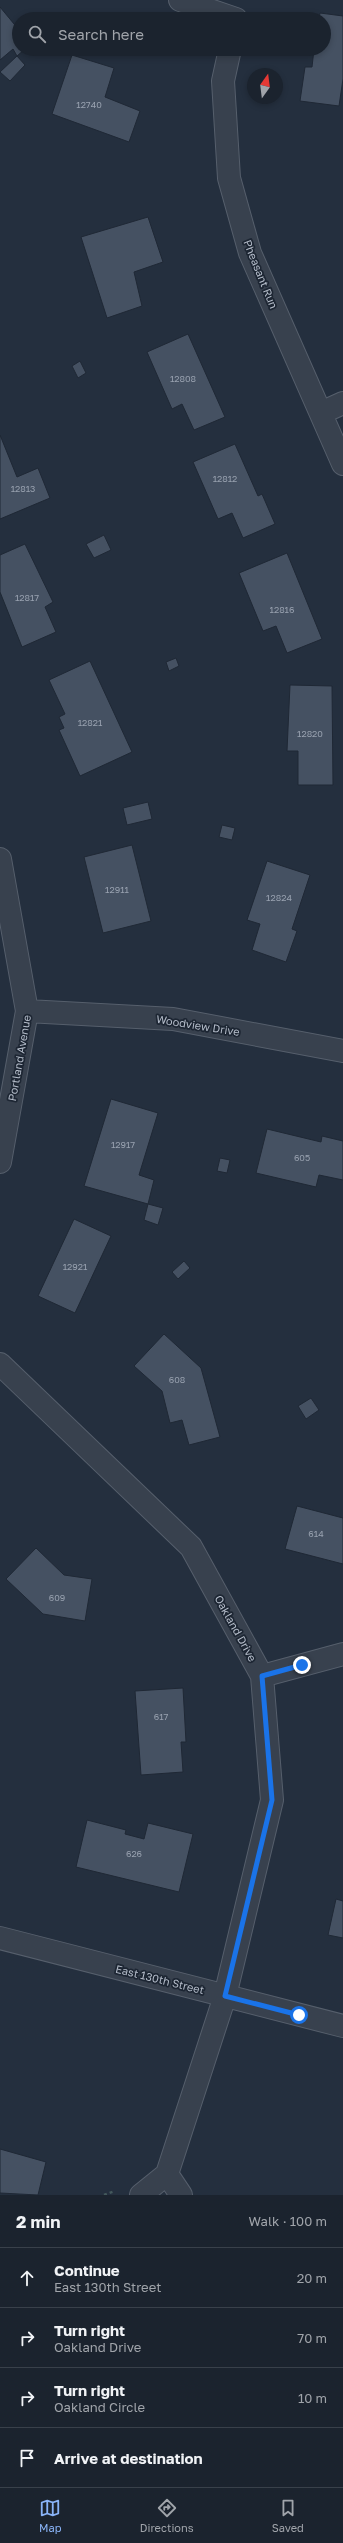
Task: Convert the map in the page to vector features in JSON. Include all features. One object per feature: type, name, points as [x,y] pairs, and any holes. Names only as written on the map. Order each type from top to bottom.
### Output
[{"type":"street","points":[[180,0],[215,12]]},
{"type":"street","points":[[237,12],[240,0]]},
{"type":"street","name":"Pheasant Run","points":[[229,56],[224,81],[229,178],[250,253],[343,464]]},
{"type":"street","points":[[321,413],[343,403]]},
{"type":"street","name":"Portland Avenue","points":[[0,859],[27,1011],[0,1162]]},
{"type":"street","name":"Woodview Drive","points":[[27,1011],[173,1019],[343,1051]]},
{"type":"street","name":"Oakland Drive","points":[[0,1364],[191,1546],[262,1676],[272,1800],[225,1996],[167,2174]]},
{"type":"street","points":[[262,1676],[343,1654]]},
{"type":"street","name":"East 130th Street","points":[[0,1938],[343,2026]]},
{"type":"street","points":[[142,2195],[167,2174],[181,2195]]},
{"type":"building","points":[[0,7],[12,22],[12,50],[0,60]]},
{"type":"building","points":[[331,14],[343,16],[343,79],[339,106],[300,101],[305,67],[312,67],[313,56],[331,56]]},
{"type":"building","points":[[17,56],[25,65],[10,81],[0,72]]},
{"type":"building","points":[[72,56],[114,68],[105,97],[140,111],[129,142],[52,114]]},
{"type":"building","points":[[148,217],[163,262],[134,272],[142,306],[107,318],[81,237]]},
{"type":"building","points":[[188,334],[225,417],[194,430],[182,404],[172,409],[147,352]]},
{"type":"building","points":[[80,361],[86,373],[78,378],[72,366]]},
{"type":"building","points":[[0,435],[17,477],[38,468],[50,498],[0,519]]},
{"type":"building","points":[[235,444],[258,496],[262,494],[275,524],[243,538],[232,513],[218,519],[193,462]]},
{"type":"building","points":[[104,535],[111,550],[94,558],[86,544]]},
{"type":"building","points":[[25,544],[53,602],[45,607],[56,632],[22,647],[0,592],[0,555]]},
{"type":"building","points":[[287,553],[322,639],[287,653],[276,626],[263,631],[239,573]]},
{"type":"building","points":[[176,658],[179,666],[169,671],[166,662]]},
{"type":"building","points":[[90,661],[132,752],[80,776],[59,730],[64,728],[59,717],[65,714],[49,680]]},
{"type":"building","points":[[290,685],[332,686],[333,785],[298,785],[298,751],[287,751]]},
{"type":"building","points":[[148,802],[152,819],[127,825],[123,808]]},
{"type":"building","points":[[222,825],[235,828],[232,840],[219,837]]},
{"type":"building","points":[[132,845],[151,921],[103,933],[84,857]]},
{"type":"building","points":[[267,861],[310,875],[292,929],[297,931],[286,962],[252,950],[260,924],[247,920]]},
{"type":"building","points":[[111,1099],[158,1113],[139,1175],[154,1180],[148,1204],[84,1186]]},
{"type":"building","points":[[267,1129],[321,1142],[322,1136],[343,1141],[343,1180],[319,1175],[316,1187],[256,1173]]},
{"type":"building","points":[[220,1158],[230,1160],[227,1173],[217,1171]]},
{"type":"building","points":[[148,1204],[163,1208],[158,1225],[144,1220]]},
{"type":"building","points":[[74,1219],[111,1236],[75,1313],[38,1296]]},
{"type":"building","points":[[184,1261],[190,1268],[178,1279],[172,1272]]},
{"type":"building","points":[[164,1334],[201,1368],[220,1437],[189,1445],[182,1420],[170,1423],[162,1391],[134,1366]]},
{"type":"building","points":[[311,1398],[319,1410],[306,1419],[298,1406]]},
{"type":"building","points":[[297,1506],[343,1518],[343,1564],[285,1549]]},
{"type":"building","points":[[36,1548],[64,1575],[92,1579],[85,1621],[43,1614],[6,1579]]},
{"type":"building","points":[[183,1688],[186,1742],[181,1742],[183,1772],[141,1775],[135,1691]]},
{"type":"building","points":[[87,1820],[126,1830],[125,1834],[144,1839],[148,1823],[193,1834],[179,1892],[76,1867]]},
{"type":"building","points":[[336,1899],[343,1901],[343,1938],[328,1935]]},
{"type":"building","points":[[0,2149],[46,2162],[38,2195],[0,2193]]},
{"type":"route","points":[[299,2015],[225,1996],[272,1800],[262,1676],[302,1665]]}]
